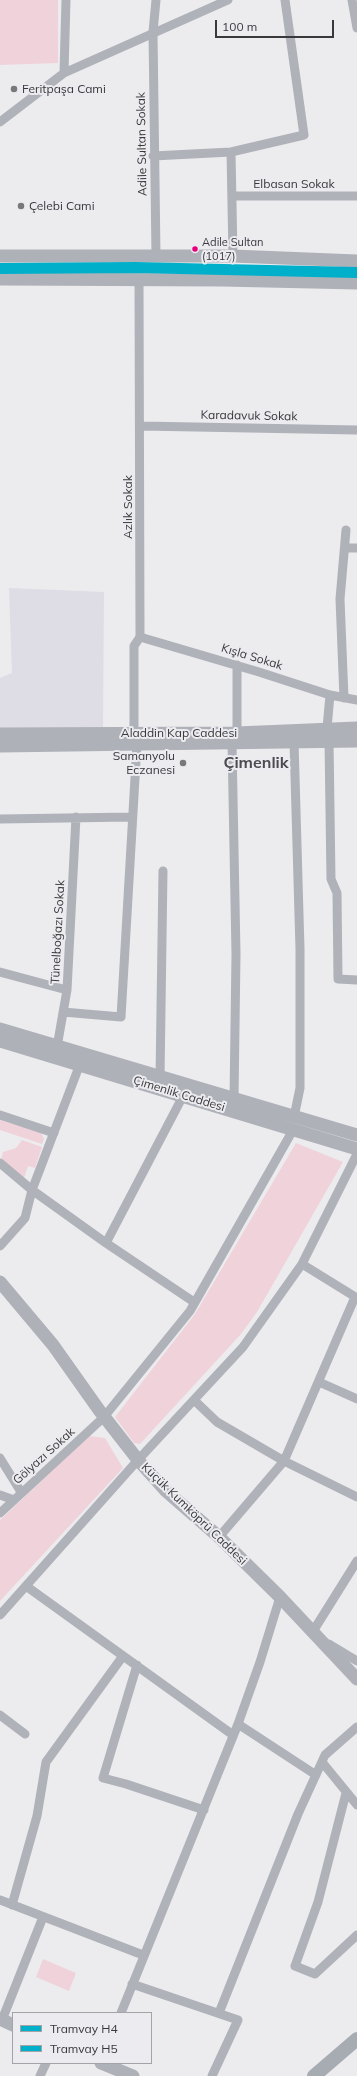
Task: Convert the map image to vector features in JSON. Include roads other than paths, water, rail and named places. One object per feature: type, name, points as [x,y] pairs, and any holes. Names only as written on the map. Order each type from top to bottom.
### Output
[{"type":"main road","points":[[314,2076],[357,2039]]},
{"type":"street","points":[[64,73],[66,0]]},
{"type":"street","name":"Adile Sultan Sokak","points":[[156,0],[153,32],[153,156],[156,256]]},
{"type":"street","points":[[1,119],[64,73],[153,32],[228,0]]},
{"type":"street","points":[[153,156],[231,152],[304,135],[285,0]]},
{"type":"street","points":[[352,0],[357,28]]},
{"type":"street","points":[[231,152],[233,256]]},
{"type":"street","name":"Elbasan Sokak","points":[[232,196],[357,196]]},
{"type":"street","points":[[0,256],[233,256],[357,261]]},
{"type":"street","points":[[0,279],[139,279],[357,283]]},
{"type":"street","name":"Azlık Sokak","points":[[63,1012],[121,1017],[135,739],[134,646],[140,637],[139,279]]},
{"type":"street","name":"Karadavuk Sokak","points":[[140,426],[357,430]]},
{"type":"street","points":[[344,698],[340,599],[346,548],[346,530]]},
{"type":"street","points":[[346,548],[357,548]]},
{"type":"street","name":"Kışla Sokak","points":[[140,637],[237,665],[330,695],[357,700]]},
{"type":"street","points":[[234,1099],[236,954],[235,738],[237,665]]},
{"type":"street","points":[[330,695],[328,735],[331,880],[337,892],[338,979],[357,980]]},
{"type":"street","name":"Aladdin Kap Caddesi","points":[[235,738],[294,742],[357,728]]},
{"type":"street","name":"Aladdin Kap Caddesi","points":[[0,734],[135,739]]},
{"type":"street","name":"Aladdin Kap Caddesi","points":[[0,746],[135,739],[328,735],[357,741]]},
{"type":"street","name":"Gölyazı Sokak","points":[[0,1513],[104,1417],[194,1302],[294,1124],[300,1088],[300,949],[294,742]]},
{"type":"street","points":[[0,819],[132,817]]},
{"type":"street","name":"Tünelboğazı Sokak","points":[[57,1047],[67,990],[76,818]]},
{"type":"street","points":[[160,1078],[163,871]]},
{"type":"street","points":[[0,972],[67,990]]},
{"type":"street","name":"Çimenlik Caddesi","points":[[0,1029],[234,1099],[357,1149]]},
{"type":"street","name":"Çimenlik Caddesi","points":[[0,1041],[184,1096],[294,1124],[357,1135]]},
{"type":"street","points":[[0,1246],[25,1218],[32,1190],[80,1064]]},
{"type":"street","points":[[106,1243],[184,1096]]},
{"type":"street","points":[[0,1115],[54,1133]]},
{"type":"street","points":[[0,1615],[138,1460],[243,1347],[302,1264],[357,1154]]},
{"type":"street","points":[[0,1163],[32,1190],[106,1243],[194,1302]]},
{"type":"street","points":[[219,1537],[284,1461],[356,1298],[302,1264]]},
{"type":"street","name":"Küçük Kumköprü Caddesi","points":[[0,1282],[53,1345],[104,1417],[138,1460],[165,1490],[219,1537],[280,1597],[312,1633],[357,1679]]},
{"type":"street","points":[[319,1382],[357,1399]]},
{"type":"street","points":[[194,1400],[217,1422],[284,1461],[357,1497]]},
{"type":"street","points":[[0,1458],[21,1492]]},
{"type":"street","points":[[0,1495],[14,1500]]},
{"type":"street","points":[[357,1561],[312,1633],[357,1661]]},
{"type":"street","points":[[26,1586],[233,1735]]},
{"type":"street","points":[[121,2012],[143,1955],[204,1810],[238,1724],[260,1662],[280,1597]]},
{"type":"street","points":[[12,1905],[38,1816],[46,1762],[123,1656]]},
{"type":"street","points":[[137,1666],[103,1778],[126,1784],[204,1810]]},
{"type":"street","points":[[0,1716],[24,1734]]},
{"type":"street","points":[[238,1724],[316,1775]]},
{"type":"street","points":[[219,2013],[298,1814],[325,1755],[357,1727]]},
{"type":"street","points":[[322,1762],[357,1805]]},
{"type":"street","points":[[346,1792],[318,1902],[295,1966],[315,1974],[357,1935]]},
{"type":"street","points":[[0,1900],[143,1955]]},
{"type":"street","points":[[5,2021],[43,1917]]},
{"type":"street","points":[[132,1984],[238,2020],[212,2076]]},
{"type":"street","points":[[40,2076],[46,2064]]},
{"type":"street","points":[[103,2064],[127,2075]]},
{"type":"tram line","name":"H4","points":[[0,266],[135,265],[357,270]]},
{"type":"tram line","name":"H5","points":[[0,271],[135,270],[357,275]]},
{"type":"place","name":"Feritpaşa Cami","points":[[14,89]]},
{"type":"place","name":"Çelebi Cami","points":[[21,206]]},
{"type":"place","name":"Adile Sultan (1017)","points":[[195,249]]},
{"type":"place","name":"Samanyolu Eczanesi","points":[[183,763]]},
{"type":"district","name":"Çimenlik","points":[[256,763]]}]
